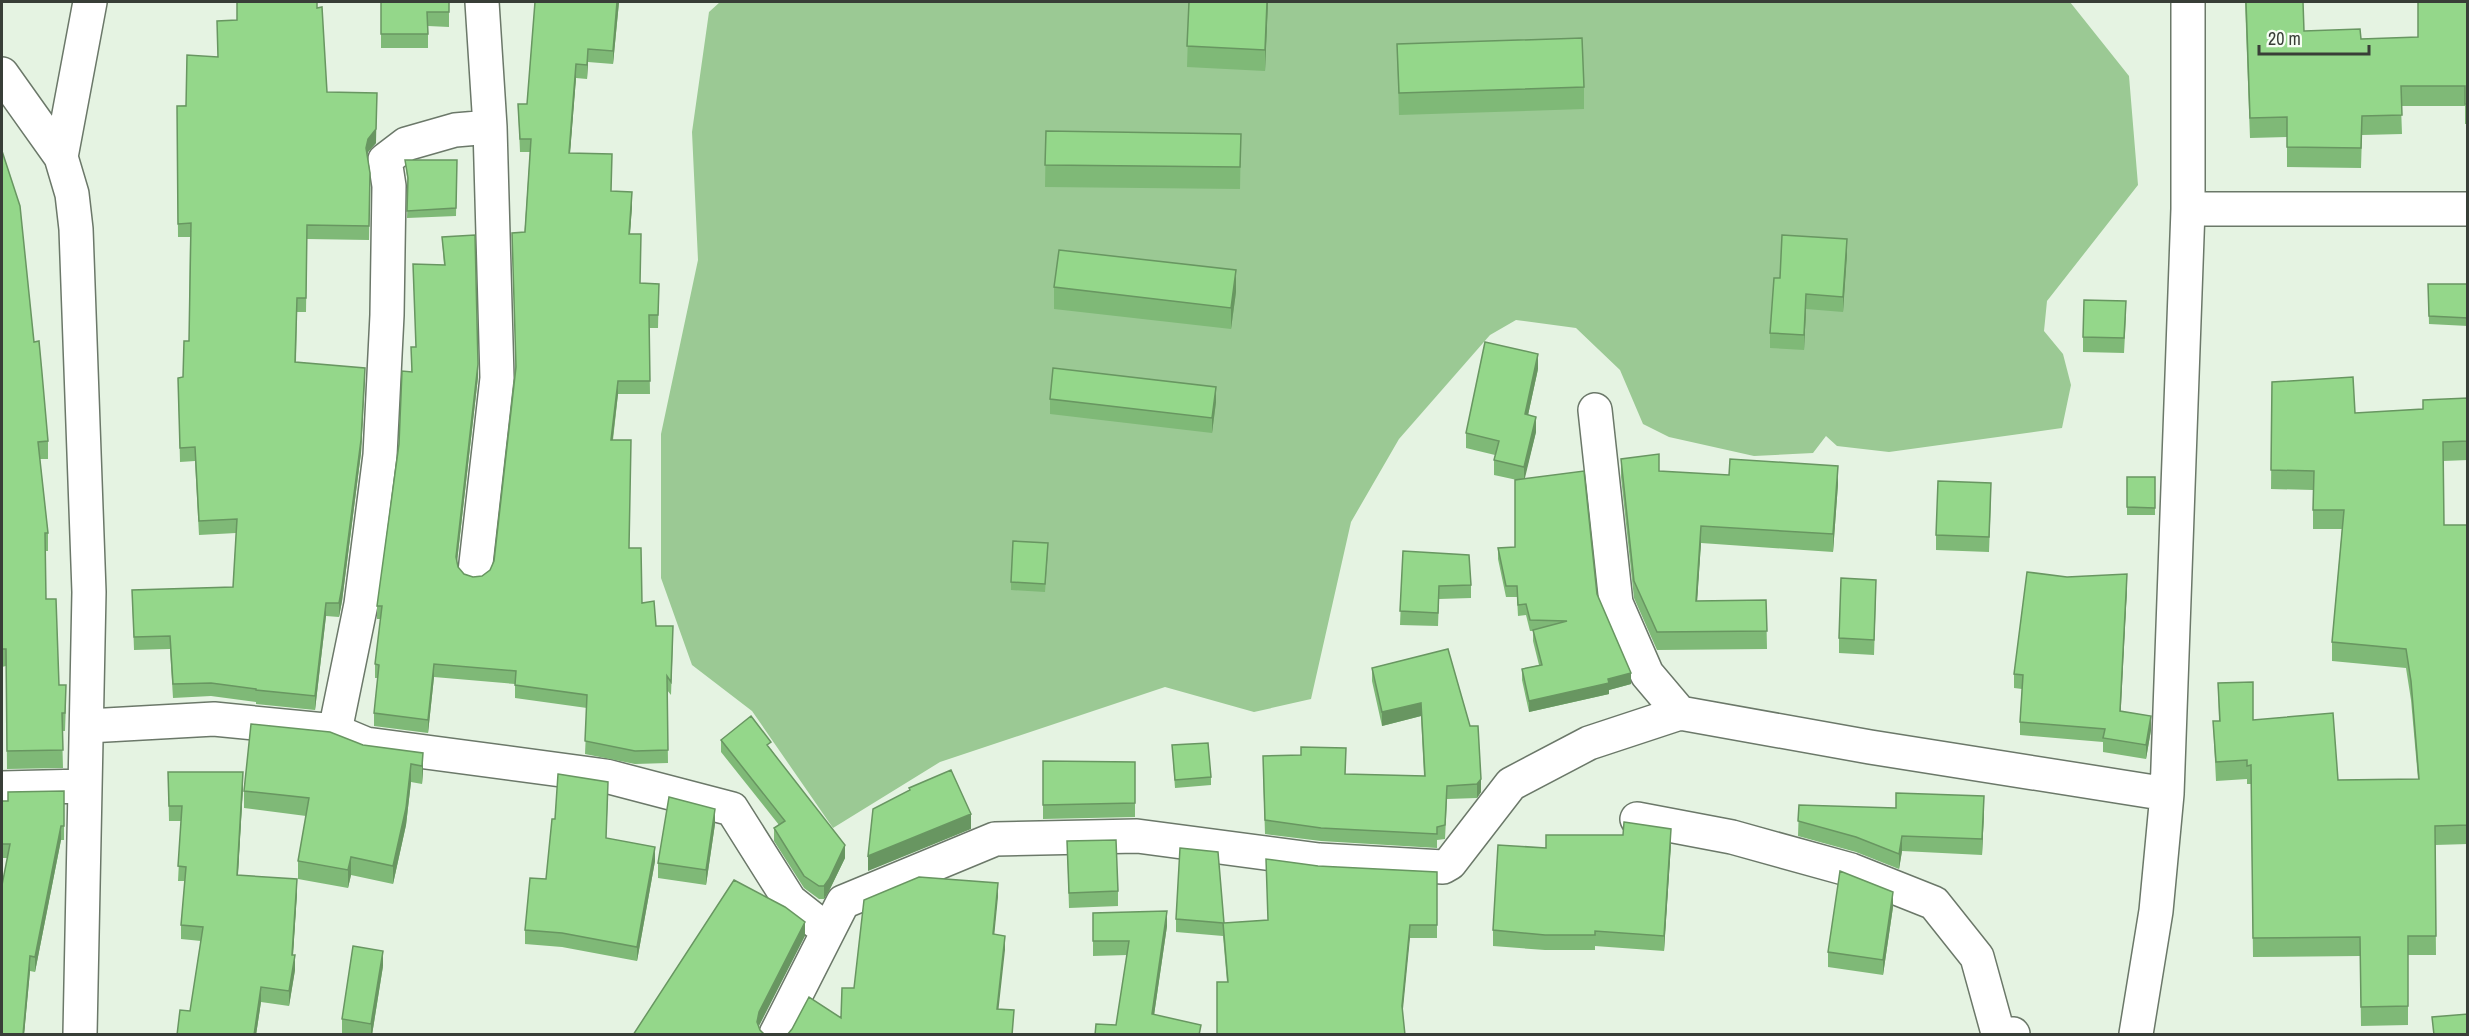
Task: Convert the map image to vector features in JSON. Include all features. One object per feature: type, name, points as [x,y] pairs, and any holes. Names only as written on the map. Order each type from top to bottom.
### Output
[{"type":"street","points":[[61,157],[90,2]]},
{"type":"street","points":[[476,572],[497,378],[490,127],[482,2]]},
{"type":"street","points":[[2136,1035],[2156,911],[2166,794],[2187,209],[2188,2]]},
{"type":"street","points":[[2,74],[61,157],[72,194],[76,229],[89,592],[80,1035]]},
{"type":"street","points":[[335,731],[361,604],[380,455],[387,315],[389,198],[385,160],[406,144],[455,130],[490,127]]},
{"type":"street","points":[[2187,209],[2468,209]]},
{"type":"street","points":[[1594,410],[1616,603],[1647,674],[1680,712]]},
{"type":"street","points":[[776,1035],[843,902],[995,839],[1137,836],[1319,860],[1443,867],[1450,863],[1460,851],[1511,783],[1589,743],[1680,712],[1870,747],[2166,794]]},
{"type":"street","points":[[88,726],[214,719],[335,731],[366,744],[606,776],[732,809],[790,901],[828,931]]},
{"type":"street","points":[[2,788],[85,786]]},
{"type":"street","points":[[1636,819],[1732,837],[1851,870],[1934,903],[1977,957],[2003,1034]]},
{"type":"green space","points":[[720,2],[2070,2],[2129,76],[2138,185],[2047,301],[2044,331],[2063,354],[2071,385],[2062,428],[1889,452],[1837,446],[1826,436],[1813,453],[1754,456],[1669,437],[1643,424],[1620,370],[1576,328],[1516,320],[1490,335],[1399,439],[1351,522],[1311,699],[1254,712],[1165,687],[940,762],[833,828],[752,711],[692,665],[661,578],[661,434],[698,260],[692,132],[709,12]]},
{"type":"building","points":[[237,2],[317,2],[317,8],[322,7],[327,92],[377,93],[376,129],[368,139],[366,148],[370,173],[369,226],[307,225],[306,298],[297,298],[295,362],[365,368],[361,440],[342,587],[339,603],[326,603],[315,696],[211,683],[173,684],[170,636],[134,637],[132,590],[233,587],[237,519],[199,521],[195,447],[180,448],[178,378],[183,377],[184,341],[189,341],[191,223],[178,224],[177,106],[186,106],[187,55],[218,57],[217,21],[237,20]]},
{"type":"building","points":[[381,2],[449,2],[449,12],[427,12],[428,34],[381,34]]},
{"type":"building","points":[[535,2],[617,2],[613,51],[588,49],[587,65],[576,64],[569,153],[612,154],[611,191],[632,192],[629,234],[641,234],[640,283],[659,284],[658,315],[649,315],[650,381],[618,381],[611,440],[631,440],[629,548],[641,548],[642,603],[654,601],[656,626],[673,626],[671,682],[667,676],[668,750],[635,751],[585,741],[587,695],[515,685],[516,671],[434,664],[428,720],[374,713],[379,665],[375,664],[382,606],[377,606],[399,444],[402,371],[412,372],[411,347],[416,347],[413,264],[445,265],[442,237],[475,235],[478,364],[456,557],[458,567],[464,574],[473,577],[482,576],[490,570],[494,561],[516,367],[512,233],[525,232],[531,139],[520,139],[518,104],[527,104]]},
{"type":"building","points":[[1189,2],[1267,2],[1265,50],[1187,46]]},
{"type":"building","points":[[2246,2],[2303,2],[2304,31],[2360,29],[2361,39],[2418,37],[2418,2],[2468,2],[2468,104],[2465,104],[2465,86],[2401,86],[2402,115],[2362,116],[2361,148],[2287,147],[2287,117],[2250,118]]},
{"type":"building","points":[[1582,38],[1584,87],[1399,93],[1397,44]]},
{"type":"building","points":[[1046,131],[1241,134],[1240,167],[1045,165]]},
{"type":"building","points":[[2,151],[20,206],[34,342],[39,341],[48,441],[38,442],[48,533],[45,533],[46,599],[56,599],[59,685],[66,685],[65,713],[62,713],[63,750],[7,751],[6,649],[2,649]]},
{"type":"building","points":[[405,160],[457,160],[456,208],[407,211],[408,178]]},
{"type":"building","points":[[1782,235],[1847,239],[1843,297],[1806,294],[1804,335],[1770,333],[1774,278],[1780,278]]},
{"type":"building","points":[[1059,250],[1236,270],[1231,308],[1054,287]]},
{"type":"building","points":[[2428,284],[2468,284],[2468,318],[2429,316]]},
{"type":"building","points":[[2084,300],[2126,301],[2124,338],[2083,337]]},
{"type":"building","points":[[1485,342],[1538,354],[1525,414],[1536,417],[1524,467],[1494,460],[1499,441],[1466,433]]},
{"type":"building","points":[[1053,368],[1216,387],[1212,418],[1050,399]]},
{"type":"building","points":[[2353,377],[2355,413],[2423,409],[2423,400],[2468,398],[2468,441],[2443,442],[2444,525],[2468,525],[2468,825],[2435,826],[2436,936],[2408,936],[2408,1006],[2361,1007],[2360,937],[2253,938],[2251,765],[2247,766],[2247,760],[2216,762],[2213,721],[2220,721],[2218,683],[2253,682],[2253,720],[2333,713],[2338,780],[2419,779],[2406,649],[2332,642],[2344,510],[2313,510],[2314,471],[2271,470],[2272,382]]},
{"type":"building","points":[[1659,454],[1659,471],[1729,475],[1730,459],[1838,466],[1833,534],[1701,526],[1696,601],[1766,600],[1767,631],[1657,632],[1634,581],[1621,459]]},
{"type":"building","points":[[1584,471],[1597,594],[1631,673],[1608,679],[1609,683],[1529,701],[1522,669],[1542,665],[1533,630],[1567,621],[1530,620],[1526,604],[1518,605],[1517,586],[1506,586],[1498,548],[1515,547],[1515,480]]},
{"type":"building","points":[[2127,477],[2155,477],[2155,508],[2127,507]]},
{"type":"building","points":[[1938,481],[1991,483],[1989,537],[1936,535]]},
{"type":"building","points":[[1013,541],[1048,543],[1045,584],[1011,582]]},
{"type":"building","points":[[1403,551],[1469,555],[1471,585],[1439,586],[1438,613],[1400,611]]},
{"type":"building","points":[[2027,572],[2067,577],[2127,574],[2120,711],[2151,716],[2146,745],[2103,738],[2105,729],[2020,722],[2023,675],[2014,674]]},
{"type":"building","points":[[1841,578],[1876,580],[1874,640],[1839,638]]},
{"type":"building","points":[[1448,649],[1470,726],[1478,726],[1481,779],[1477,784],[1447,786],[1445,825],[1437,827],[1437,834],[1321,828],[1265,820],[1263,756],[1301,755],[1301,747],[1346,748],[1345,774],[1425,776],[1421,703],[1382,712],[1372,668]]},
{"type":"building","points":[[751,716],[771,742],[767,745],[845,845],[824,886],[819,886],[804,876],[774,828],[785,821],[721,740]]},
{"type":"building","points":[[251,724],[330,732],[363,745],[423,753],[422,766],[411,764],[406,808],[393,866],[351,857],[348,870],[298,861],[309,798],[244,791]]},
{"type":"building","points":[[1208,743],[1211,777],[1175,780],[1172,745]]},
{"type":"building","points":[[1043,761],[1135,762],[1135,803],[1043,805]]},
{"type":"building","points":[[951,770],[971,814],[868,856],[873,809],[910,790],[909,788]]},
{"type":"building","points":[[168,772],[243,772],[237,875],[297,879],[292,955],[295,955],[289,991],[261,987],[254,1035],[177,1035],[180,1010],[190,1011],[203,927],[181,925],[186,867],[178,866],[182,806],[169,806]]},
{"type":"building","points":[[558,774],[608,782],[606,838],[655,847],[637,947],[562,933],[525,930],[530,878],[546,879],[552,819],[555,819]]},
{"type":"building","points":[[64,791],[64,826],[61,826],[35,957],[30,956],[23,1035],[2,1035],[2,885],[10,844],[2,844],[2,801],[8,801],[8,792]]},
{"type":"building","points":[[1896,793],[1984,796],[1982,839],[1902,836],[1899,854],[1856,837],[1798,821],[1799,805],[1896,808]]},
{"type":"building","points":[[669,797],[715,809],[706,870],[658,863]]},
{"type":"building","points":[[1624,822],[1671,829],[1664,936],[1595,931],[1595,935],[1545,935],[1493,930],[1498,845],[1546,848],[1546,835],[1623,835]]},
{"type":"building","points":[[1116,840],[1118,891],[1069,893],[1067,841]]},
{"type":"building","points":[[1180,848],[1218,852],[1224,923],[1268,920],[1266,859],[1318,866],[1437,872],[1437,925],[1410,925],[1402,1006],[1405,1035],[1217,1035],[1217,982],[1228,982],[1223,923],[1176,919]]},
{"type":"building","points":[[1840,871],[1893,892],[1883,960],[1828,952]]},
{"type":"building","points":[[919,877],[998,883],[993,934],[1005,936],[997,1009],[1014,1010],[1012,1035],[787,1035],[809,997],[841,1018],[842,988],[854,988],[864,900]]},
{"type":"building","points":[[734,880],[785,907],[805,922],[759,1012],[757,1022],[765,1035],[633,1035]]},
{"type":"building","points":[[1167,911],[1152,1014],[1201,1025],[1199,1035],[1095,1035],[1096,1024],[1116,1025],[1129,941],[1093,941],[1093,913]]},
{"type":"building","points":[[353,946],[383,951],[371,1024],[342,1019]]},
{"type":"building","points":[[2468,1014],[2468,1035],[2434,1035],[2432,1017]]}]
